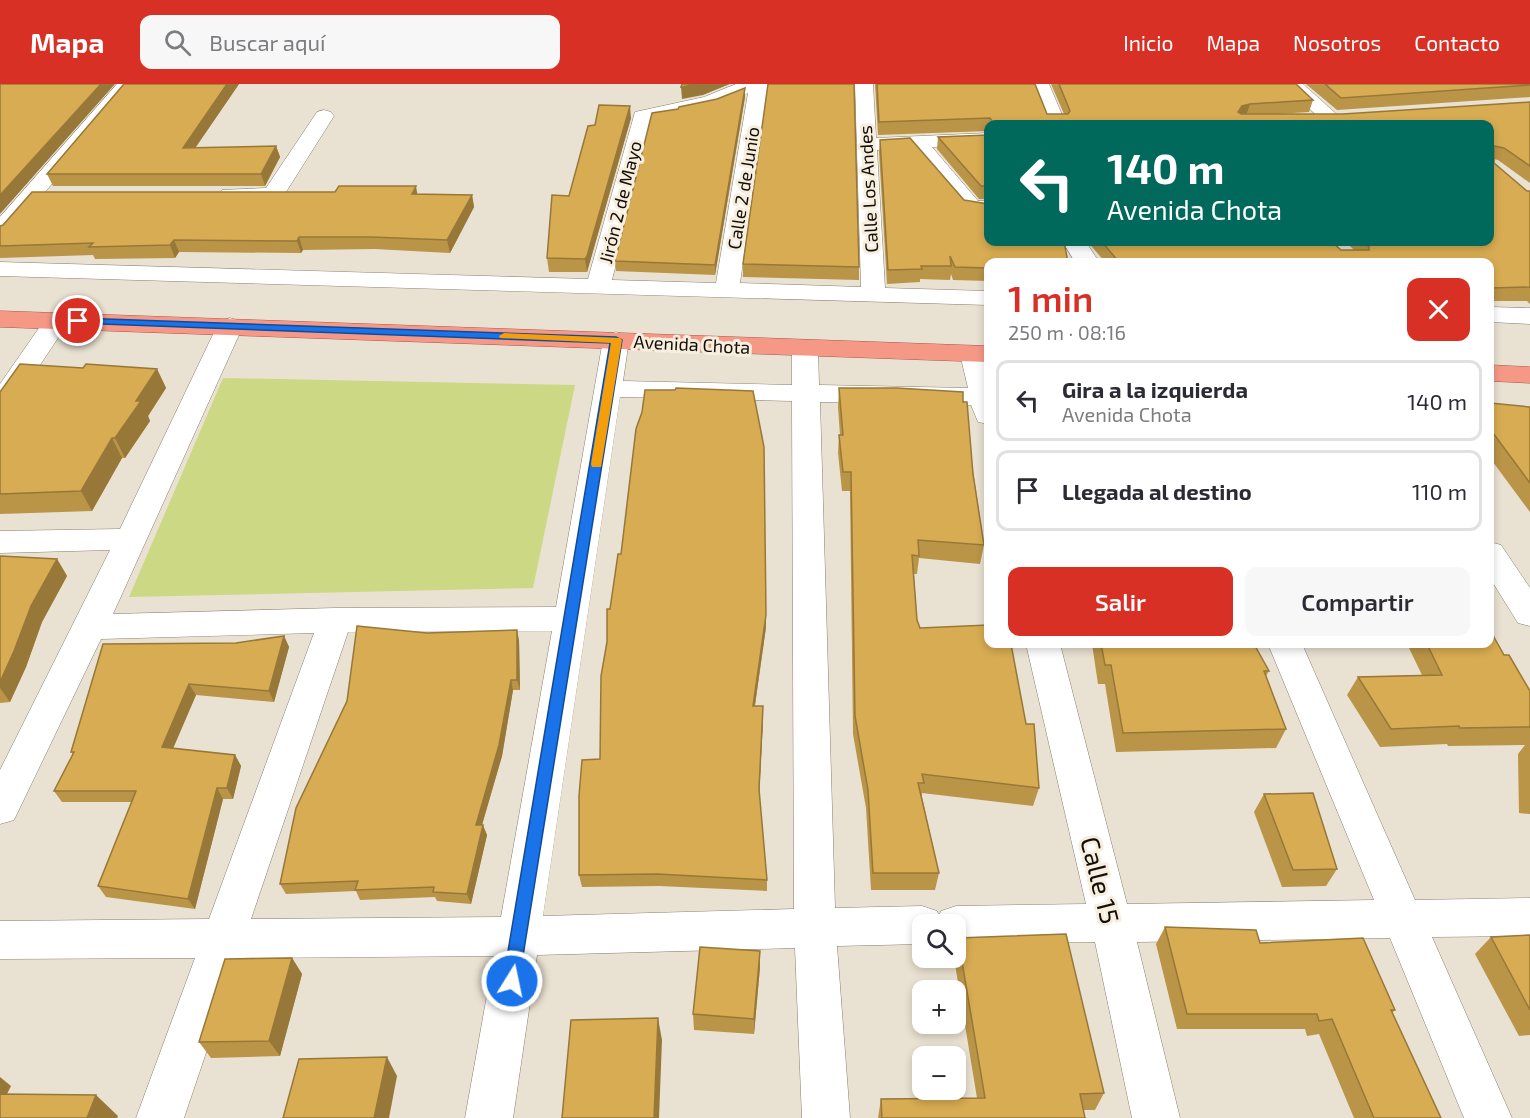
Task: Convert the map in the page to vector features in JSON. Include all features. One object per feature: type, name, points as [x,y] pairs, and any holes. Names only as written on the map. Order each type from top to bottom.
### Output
[{"type":"highway","name":"Avenida Chota","points":[[0,319],[981,354]]},
{"type":"highway","points":[[1494,373],[1530,375]]},
{"type":"street","points":[[0,231],[127,84]]},
{"type":"street","name":"Jirón 2 de Mayo","points":[[598,288],[642,116],[709,102],[753,84]]},
{"type":"street","name":"Calle 2 de Junio","points":[[727,291],[759,84]]},
{"type":"street","name":"Calle Los Andes","points":[[864,84],[873,293]]},
{"type":"street","points":[[1040,84],[1054,120]]},
{"type":"street","points":[[1292,84],[1334,120],[1355,117]]},
{"type":"street","points":[[204,195],[273,195],[324,116]]},
{"type":"street","points":[[865,144],[984,139]]},
{"type":"street","points":[[916,142],[972,207],[984,208]]},
{"type":"street","points":[[31,195],[54,195]]},
{"type":"street","points":[[0,269],[984,298]]},
{"type":"street","points":[[1494,315],[1530,316]]},
{"type":"street","points":[[0,404],[57,320]]},
{"type":"street","points":[[0,808],[90,627],[230,326]]},
{"type":"street","points":[[489,1118],[616,340]]},
{"type":"street","points":[[805,349],[815,928],[826,1118]]},
{"type":"street","points":[[981,354],[984,379]]},
{"type":"street","points":[[609,389],[806,393],[984,404]]},
{"type":"street","points":[[0,542],[129,539]]},
{"type":"street","points":[[1502,564],[1530,614]]},
{"type":"street","points":[[90,627],[335,620],[571,619]]},
{"type":"street","points":[[160,1118],[226,937],[335,620]]},
{"type":"street","name":"Calle 15","points":[[1045,648],[1156,1118]]},
{"type":"street","points":[[1287,648],[1488,1118]]},
{"type":"street","points":[[966,925],[1530,917]]},
{"type":"street","points":[[0,940],[520,936],[912,925]]},
{"type":"green space","points":[[223,378],[575,385],[533,588],[129,597]]},
{"type":"building","points":[[0,84],[101,84],[0,195]]},
{"type":"building","points":[[124,84],[227,84],[183,148],[276,146],[261,174],[47,174]]},
{"type":"building","points":[[682,84],[698,84],[681,87]]},
{"type":"building","points":[[768,84],[854,84],[859,267],[743,264]]},
{"type":"building","points":[[877,84],[1035,84],[1047,114],[1068,114],[1070,111],[1059,84],[1296,84],[1313,100],[1250,104],[1242,106],[1238,112],[1241,114],[1343,114],[1530,102],[1530,166],[1504,148],[1494,146],[1494,120],[991,120],[990,118],[879,122]]},
{"type":"building","points":[[1325,84],[1530,84],[1530,85],[1341,98]]},
{"type":"building","points":[[745,88],[715,265],[615,261],[652,113],[717,99]]},
{"type":"building","points":[[599,105],[630,106],[587,256],[585,259],[547,258],[552,195],[569,196],[588,126],[595,125]]},
{"type":"building","points":[[984,135],[984,186],[981,186],[938,137]]},
{"type":"building","points":[[910,138],[964,200],[984,203],[984,246],[1065,246],[1067,258],[984,258],[984,268],[955,267],[950,256],[951,266],[921,266],[922,269],[888,270],[880,140]]},
{"type":"building","points":[[1494,163],[1527,191],[1530,191],[1530,287],[1494,288],[1494,258],[1116,258],[1105,246],[1336,246],[1341,250],[1369,250],[1369,247],[1494,246]]},
{"type":"building","points":[[339,186],[416,186],[412,194],[472,195],[447,240],[299,237],[297,241],[174,240],[170,245],[89,247],[93,243],[0,246],[0,226],[32,192],[335,192]]},
{"type":"building","points":[[20,364],[83,368],[86,364],[157,369],[136,401],[141,401],[115,438],[112,438],[81,491],[0,494],[0,392]]},
{"type":"building","points":[[676,388],[753,391],[764,447],[766,615],[753,706],[763,706],[759,789],[767,880],[657,874],[579,875],[579,796],[582,760],[600,759],[601,676],[607,642],[607,609],[610,609],[618,554],[621,554],[636,429],[642,412],[645,390],[675,390]]},
{"type":"building","points":[[839,388],[897,388],[963,392],[963,402],[967,402],[973,474],[984,545],[918,540],[919,556],[912,555],[917,620],[920,628],[984,625],[984,648],[1012,648],[1026,724],[1034,724],[1039,788],[922,774],[924,783],[918,783],[939,873],[873,873],[868,790],[855,716],[851,472],[843,472],[839,435],[843,435]]},
{"type":"building","points":[[1494,403],[1530,407],[1530,483],[1494,434]]},
{"type":"building","points":[[0,556],[57,559],[31,606],[0,682]]},
{"type":"building","points":[[357,626],[427,633],[517,630],[517,680],[511,680],[499,745],[476,825],[483,825],[467,894],[433,892],[434,887],[355,890],[358,881],[280,884],[296,808],[347,701]]},
{"type":"building","points":[[284,636],[269,691],[189,684],[162,747],[235,755],[227,788],[217,788],[188,899],[98,886],[136,791],[54,791],[74,752],[71,752],[103,644],[236,643]]},
{"type":"building","points":[[1494,637],[1504,655],[1509,655],[1530,691],[1530,727],[1460,728],[1459,726],[1391,729],[1358,677],[1442,675],[1429,648],[1494,648]]},
{"type":"building","points":[[1102,648],[1256,648],[1269,671],[1264,671],[1286,729],[1123,733],[1111,665],[1105,665]]},
{"type":"building","points":[[1313,793],[1337,869],[1293,870],[1264,794]]},
{"type":"building","points":[[1165,927],[1256,930],[1260,943],[1363,938],[1395,1010],[1391,1010],[1441,1118],[1374,1118],[1332,1019],[1319,1021],[1317,1014],[1187,1014]]},
{"type":"building","points":[[1066,934],[1104,1093],[1080,1094],[1085,1118],[882,1118],[881,1099],[966,1100],[966,1098],[985,1098],[963,968],[966,968],[966,938]]},
{"type":"building","points":[[1530,935],[1530,1010],[1491,937]]},
{"type":"building","points":[[700,947],[760,951],[754,1019],[693,1014]]},
{"type":"building","points":[[292,958],[269,1041],[199,1042],[225,959]]},
{"type":"building","points":[[658,1018],[654,1118],[562,1118],[571,1020]]},
{"type":"building","points":[[387,1057],[374,1118],[283,1118],[299,1059]]},
{"type":"building","points":[[0,1094],[96,1095],[87,1118],[0,1118]]},
{"type":"slow traffic","points":[[504,336],[616,340],[597,464]]},
{"type":"route","points":[[78,321],[616,340],[512,981]]}]
